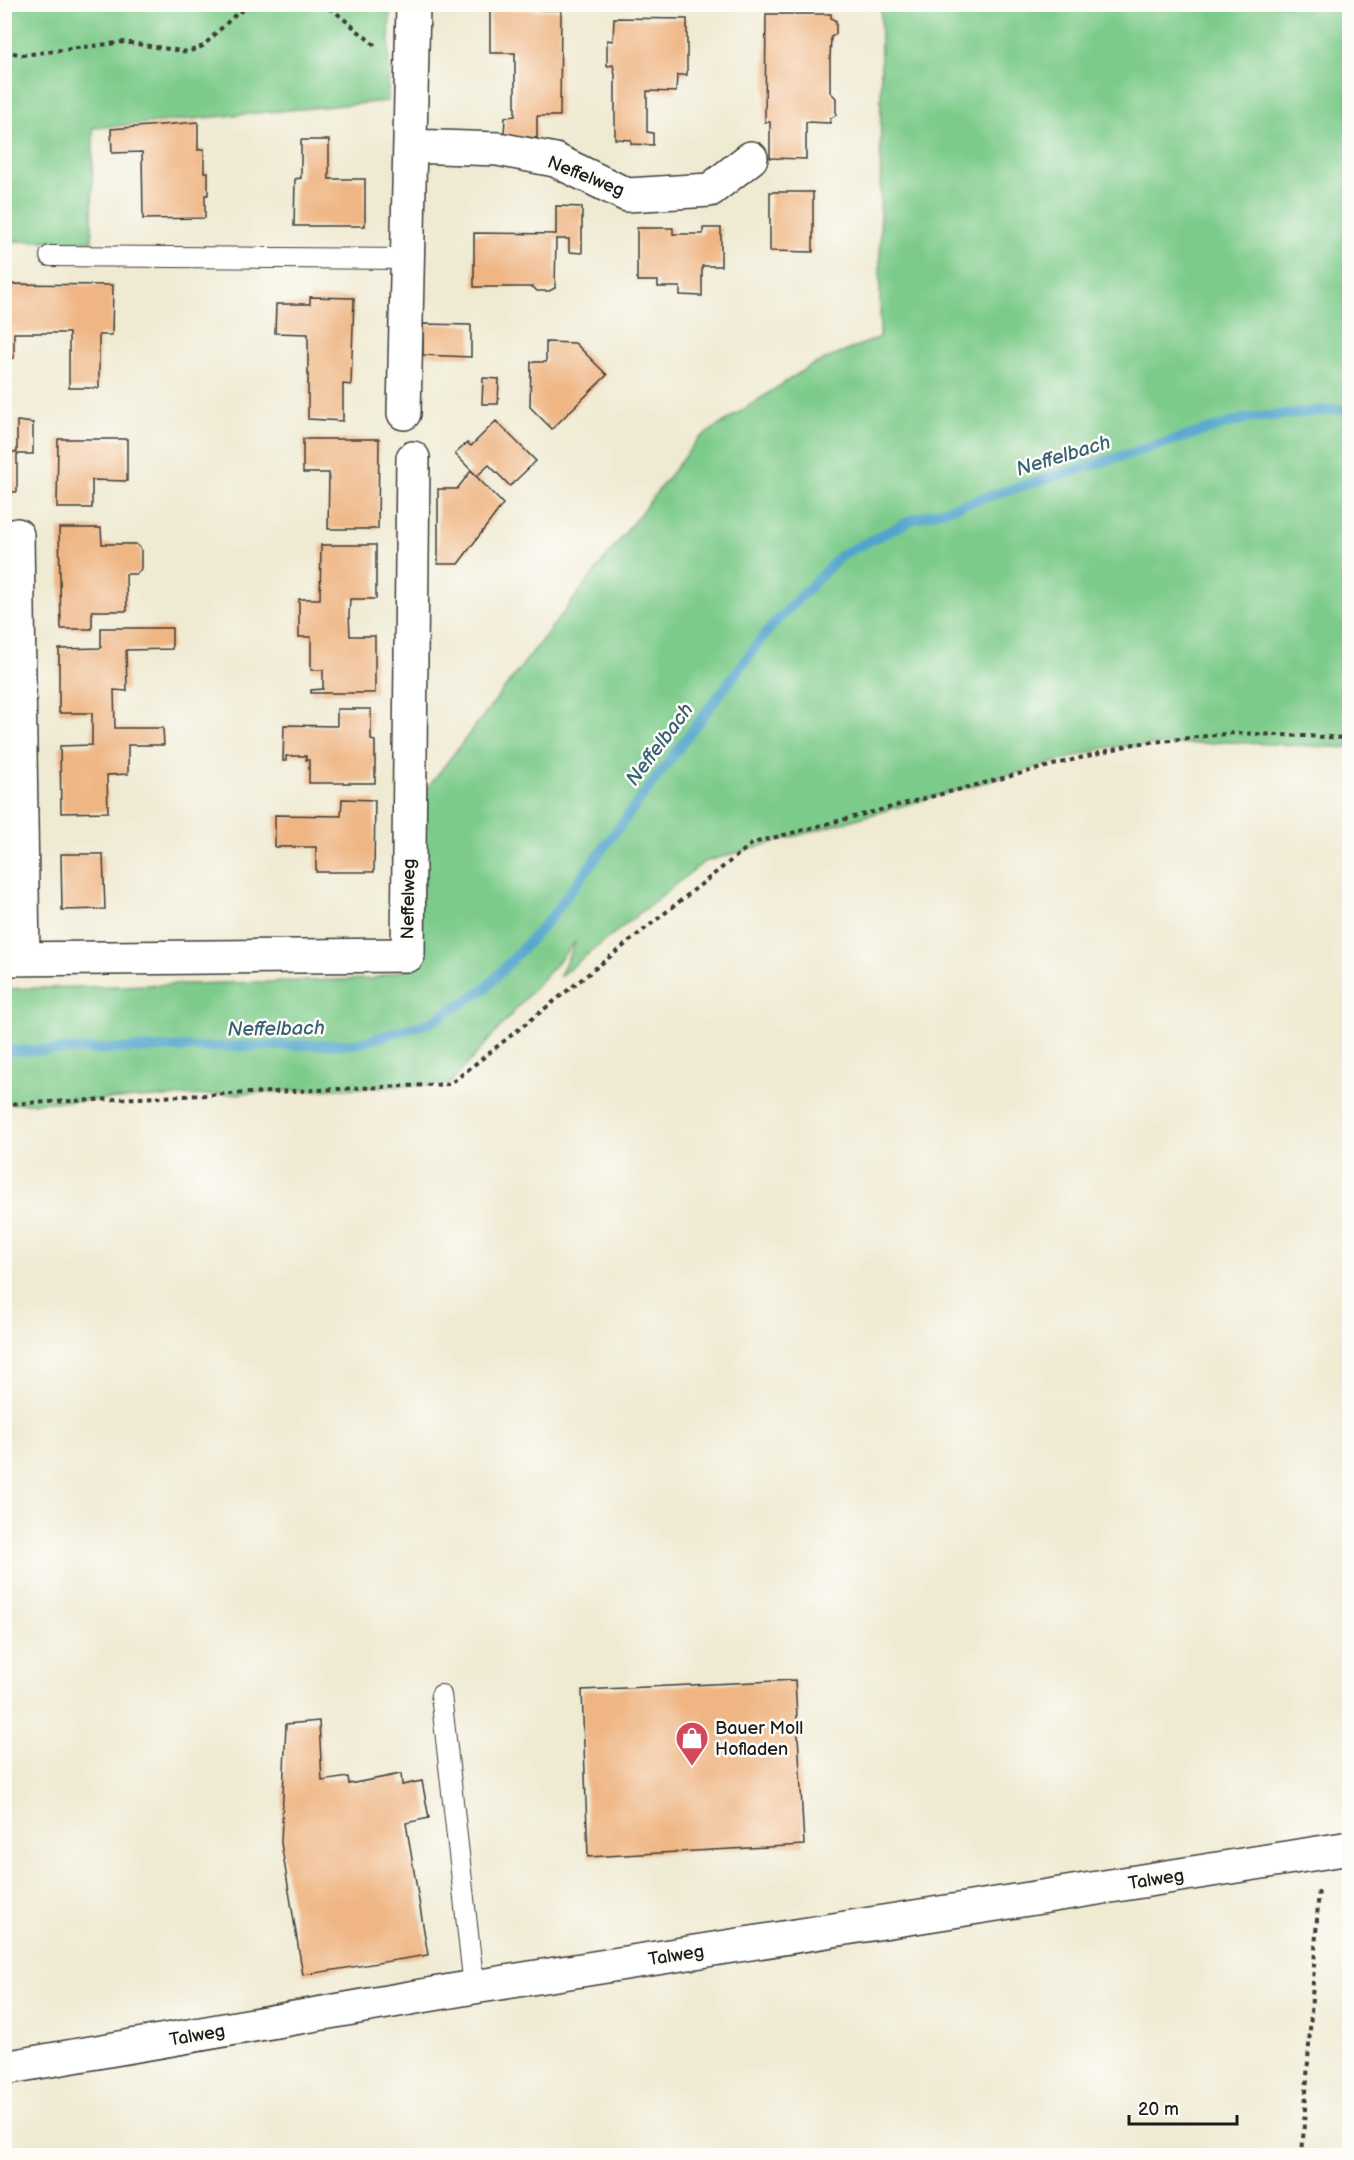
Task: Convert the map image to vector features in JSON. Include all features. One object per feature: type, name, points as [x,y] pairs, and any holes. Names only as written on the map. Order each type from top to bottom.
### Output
[{"type":"street","points":[[404,413],[413,4]]},
{"type":"street","name":"Neffelweg","points":[[410,146],[498,149],[555,160],[627,195],[711,190],[752,158]]},
{"type":"street","name":"Neffelweg","points":[[16,535],[14,959],[408,955],[413,458]]},
{"type":"street","name":"Talweg","points":[[4,2068],[474,1987],[1335,1851]]},
{"type":"lane","points":[[50,256],[408,259]]},
{"type":"lane","points":[[441,1695],[474,1987]]},
{"type":"path","points":[[4,51],[23,55],[124,42],[188,52],[203,46],[237,13],[256,4]]},
{"type":"path","points":[[312,4],[333,10],[390,57],[413,61]]},
{"type":"path","points":[[4,1104],[450,1084],[753,843],[1134,744],[1234,733],[1350,738]]},
{"type":"path","points":[[1302,2156],[1335,1851]]},
{"type":"green space","points":[[5,4],[390,5],[388,101],[93,128],[92,241],[5,241]]},
{"type":"green space","points":[[881,5],[1349,5],[1349,748],[1231,742],[1109,747],[704,862],[559,977],[576,941],[450,1084],[5,1104],[4,989],[371,979],[418,966],[421,796],[698,439],[810,366],[880,337]]},
{"type":"building","points":[[490,9],[561,10],[560,116],[537,116],[537,138],[504,135],[505,117],[515,116],[515,53],[490,53]]},
{"type":"building","points":[[766,14],[831,14],[831,18],[836,21],[836,34],[831,37],[830,92],[836,98],[836,115],[830,119],[830,123],[806,122],[806,159],[770,158],[770,122],[765,122]]},
{"type":"building","points":[[614,18],[687,19],[687,75],[677,75],[676,92],[647,91],[647,132],[653,133],[653,145],[631,144],[631,140],[615,139],[615,75],[613,65],[607,66],[607,40],[613,41]]},
{"type":"building","points":[[198,122],[198,150],[204,149],[204,172],[208,172],[205,218],[143,219],[142,152],[112,153],[111,129]]},
{"type":"building","points":[[301,140],[329,140],[329,179],[365,179],[365,226],[294,226],[295,179],[301,178]]},
{"type":"building","points":[[770,192],[813,192],[813,252],[770,251]]},
{"type":"building","points":[[556,206],[582,207],[582,253],[569,252],[569,239],[556,239],[555,288],[549,291],[537,291],[533,287],[474,287],[474,233],[556,234]]},
{"type":"building","points":[[637,228],[673,228],[673,234],[703,234],[703,228],[721,228],[721,266],[702,266],[702,296],[680,295],[680,287],[658,287],[658,281],[637,281]]},
{"type":"building","points":[[4,284],[113,285],[112,335],[99,335],[99,388],[69,388],[69,333],[14,333],[14,358],[4,358]]},
{"type":"building","points":[[310,297],[354,298],[351,385],[343,384],[343,421],[308,419],[308,334],[275,333],[276,304],[310,304]]},
{"type":"building","points":[[423,324],[471,325],[471,357],[423,355]]},
{"type":"building","points":[[546,342],[575,343],[607,375],[552,429],[530,407],[531,362],[546,362]]},
{"type":"building","points":[[483,378],[499,379],[498,404],[482,404]]},
{"type":"building","points":[[17,421],[33,423],[33,454],[17,454],[17,492],[5,492],[5,452],[17,452]]},
{"type":"building","points":[[496,421],[536,461],[510,486],[489,465],[477,476],[455,454],[467,443],[471,446]]},
{"type":"building","points":[[58,439],[127,439],[127,481],[92,480],[92,508],[57,508]]},
{"type":"building","points":[[303,439],[379,439],[378,529],[328,529],[329,473],[303,473]]},
{"type":"building","points":[[471,471],[503,504],[458,564],[438,564],[438,489],[457,489]]},
{"type":"building","points":[[59,528],[101,528],[102,544],[136,544],[141,549],[141,569],[137,574],[126,574],[127,611],[92,611],[92,629],[61,629]]},
{"type":"building","points":[[321,545],[376,545],[376,599],[350,599],[349,614],[350,636],[375,636],[375,693],[311,693],[311,690],[323,689],[323,670],[311,670],[311,637],[299,637],[299,599],[320,599]]},
{"type":"building","points":[[101,628],[172,628],[172,649],[126,650],[127,691],[114,690],[115,728],[163,728],[164,745],[128,745],[128,774],[107,775],[108,812],[61,813],[60,746],[92,745],[92,713],[59,713],[59,649],[101,648]]},
{"type":"building","points":[[337,709],[371,709],[371,740],[375,741],[375,783],[309,783],[309,760],[306,760],[306,756],[286,756],[286,761],[283,761],[284,725],[337,726]]},
{"type":"building","points":[[342,799],[375,800],[374,872],[316,872],[316,847],[275,847],[275,815],[341,816]]},
{"type":"building","points":[[61,854],[103,854],[105,909],[62,910]]},
{"type":"building","name":"Bauer Moll Hofladen","points":[[795,1680],[804,1845],[588,1857],[582,1690]]},
{"type":"building","points":[[319,1721],[322,1781],[348,1777],[349,1784],[401,1774],[402,1785],[422,1781],[429,1818],[406,1823],[428,1955],[303,1975],[281,1843],[286,1724]]},
{"type":"waterway","name":"Neffelbach","points":[[4,1051],[356,1044],[429,1023],[485,989],[548,921],[769,629],[841,555],[914,519],[1247,418],[1350,408]]},
{"type":"place","name":"Bauer Moll Hofladen","points":[[692,1767]]}]
